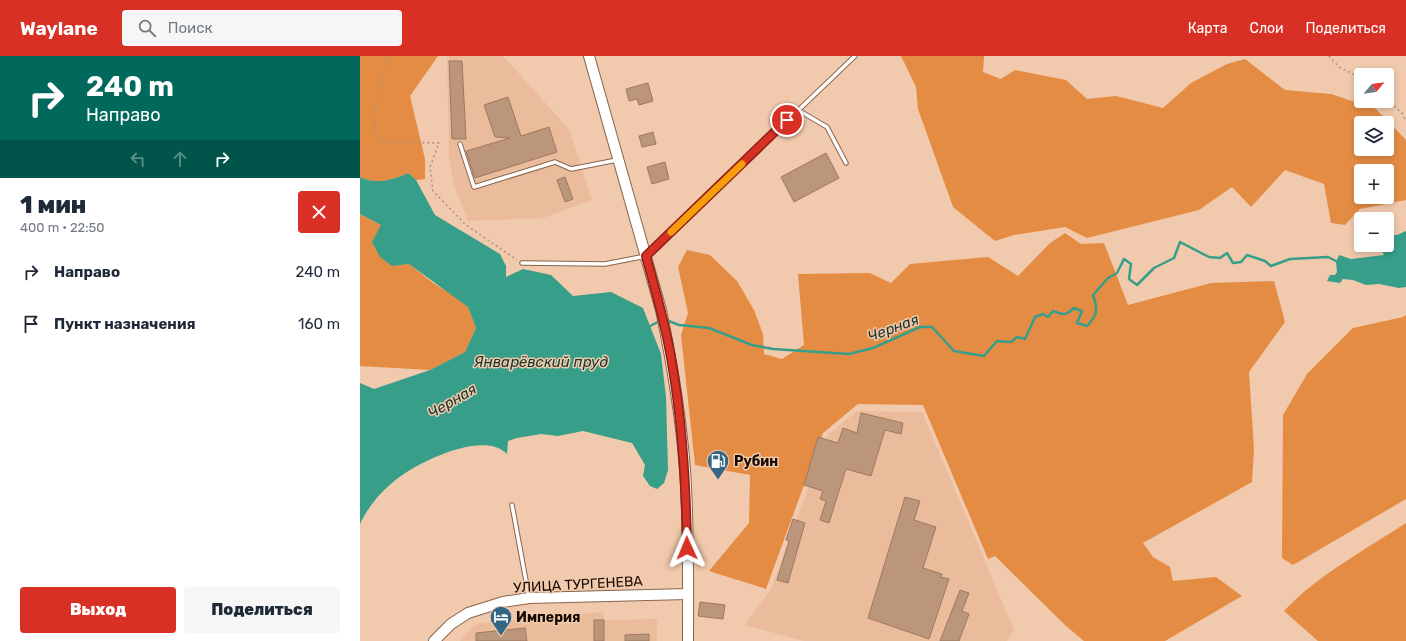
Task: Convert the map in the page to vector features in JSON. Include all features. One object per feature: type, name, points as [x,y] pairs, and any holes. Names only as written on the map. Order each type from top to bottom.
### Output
[{"type":"street","points":[[589,56],[661,310],[668,343],[680,418],[685,472],[688,641]]},
{"type":"street","name":"УЛИЦА ТУРГЕНЕВА","points":[[434,641],[451,624],[468,613],[485,606],[503,602],[529,598],[688,594]]},
{"type":"lane","points":[[522,263],[605,264],[646,256],[798,110],[847,66],[855,56]]},
{"type":"lane","points":[[798,110],[826,127],[846,163]]},
{"type":"lane","points":[[460,144],[474,187],[555,162],[571,169],[618,160]]},
{"type":"lane","points":[[512,505],[529,598]]},
{"type":"path","points":[[387,56],[376,106],[374,133],[384,142],[439,143],[430,167],[433,191],[466,224],[522,263]]},
{"type":"path","points":[[1329,56],[1339,67],[1354,74]]},
{"type":"path","points":[[1394,106],[1402,113],[1406,121]]},
{"type":"shaded area","points":[[360,56],[438,56],[410,96],[425,159],[425,179],[416,180],[408,173],[384,181],[372,181],[360,177]]},
{"type":"shaded area","points":[[447,56],[503,56],[569,129],[592,200],[543,218],[468,221],[453,182],[449,156]]},
{"type":"shaded area","points":[[901,56],[984,56],[983,72],[1001,79],[1015,70],[1066,80],[1087,99],[1116,96],[1163,108],[1191,83],[1227,64],[1245,59],[1285,90],[1331,94],[1354,102],[1354,108],[1376,109],[1383,116],[1354,116],[1354,156],[1394,156],[1394,128],[1406,140],[1406,200],[1394,202],[1394,164],[1354,164],[1354,204],[1386,204],[1360,209],[1357,212],[1354,212],[1354,215],[1345,225],[1331,223],[1324,184],[1285,170],[1251,207],[1232,187],[1199,210],[1087,238],[1065,227],[1014,235],[995,241],[953,207],[918,109],[916,87]]},
{"type":"shaded area","points":[[360,214],[381,225],[392,266],[409,264],[433,283],[456,297],[468,307],[476,328],[465,352],[430,370],[360,366]]},
{"type":"shaded area","points":[[1065,233],[1081,244],[1104,243],[1128,305],[1211,283],[1274,281],[1285,322],[1249,372],[1254,449],[1252,482],[1143,543],[1153,557],[1170,567],[1173,581],[1216,577],[1242,596],[1165,641],[1084,641],[1066,626],[995,556],[988,559],[923,405],[858,404],[823,433],[766,589],[709,571],[749,523],[750,475],[695,465],[681,335],[688,313],[678,267],[687,250],[710,255],[737,281],[754,310],[763,334],[764,354],[782,359],[804,345],[798,274],[870,273],[891,283],[910,264],[988,257],[1018,276],[1050,243]]},
{"type":"shaded area","points":[[1406,315],[1406,499],[1293,565],[1282,558],[1283,415],[1307,374],[1353,328],[1403,317]]},
{"type":"shaded area","points":[[857,411],[922,412],[1014,630],[1007,641],[804,641],[744,625],[771,589],[828,435]]},
{"type":"shaded area","points":[[1406,523],[1406,641],[1318,641],[1284,611],[1297,598],[1327,574]]},
{"type":"shaded area","points":[[603,612],[604,620],[657,619],[657,641],[460,641],[473,626],[482,623]]},
{"type":"water","name":"Январёвский пруд","points":[[408,173],[416,180],[435,215],[500,254],[506,266],[506,277],[523,269],[551,275],[573,296],[611,292],[643,308],[661,354],[666,397],[668,470],[664,483],[657,489],[650,486],[643,476],[645,465],[632,443],[583,431],[558,436],[541,434],[508,441],[507,454],[496,447],[482,445],[466,447],[431,459],[402,475],[392,483],[370,507],[360,524],[360,383],[374,389],[430,370],[465,352],[476,328],[468,307],[409,264],[392,266],[380,257],[372,242],[381,225],[360,214],[360,177],[372,181],[384,181]]},
{"type":"water","points":[[1406,231],[1406,287],[1399,288],[1379,284],[1366,285],[1353,280],[1343,279],[1340,283],[1327,281],[1330,275],[1335,275],[1337,272],[1336,262],[1339,255],[1351,259],[1384,255],[1382,252],[1394,252],[1394,235]]},
{"type":"building","points":[[449,61],[462,61],[466,139],[452,139]]},
{"type":"building","points":[[648,83],[653,101],[639,105],[637,99],[629,101],[626,89]]},
{"type":"building","points":[[508,97],[521,136],[549,127],[557,152],[475,178],[466,151],[510,138],[495,137],[484,105]]},
{"type":"building","points":[[653,132],[656,144],[642,147],[639,136]]},
{"type":"building","points":[[826,153],[839,178],[794,202],[781,177]]},
{"type":"building","points":[[665,162],[669,179],[652,184],[647,167]]},
{"type":"building","points":[[565,177],[573,199],[565,202],[557,180]]},
{"type":"building","points":[[861,413],[903,423],[901,434],[885,430],[871,476],[846,469],[829,523],[820,520],[826,501],[820,499],[823,491],[804,485],[818,437],[838,443],[843,428],[857,433]]},
{"type":"building","points":[[905,497],[920,501],[914,520],[936,527],[923,568],[942,574],[941,577],[949,579],[929,639],[868,618]]},
{"type":"building","points":[[793,519],[805,523],[788,583],[777,580],[789,541],[786,540]]},
{"type":"building","points":[[960,590],[969,593],[962,611],[969,614],[959,641],[940,641]]},
{"type":"building","points":[[700,602],[725,605],[723,619],[698,616]]},
{"type":"building","points":[[594,620],[604,620],[604,641],[594,641]]},
{"type":"building","name":"Империя","points":[[525,628],[527,641],[476,641],[476,633]]},
{"type":"building","points":[[649,634],[649,641],[625,641],[625,635]]},
{"type":"waterway","name":"Черная","points":[[666,320],[679,325],[709,328],[752,345],[773,349],[849,354],[873,348],[920,327],[932,327],[954,351],[984,356],[997,341],[1011,342],[1017,337],[1025,339],[1035,317],[1043,314],[1048,317],[1053,311],[1064,314],[1074,308],[1082,311],[1077,323],[1087,326],[1096,312],[1096,304],[1093,295],[1108,278],[1117,273],[1124,259],[1131,264],[1129,279],[1137,285],[1154,268],[1174,258],[1180,242],[1209,257],[1220,258],[1227,253],[1233,263],[1241,262],[1247,255],[1265,261],[1271,266],[1290,259],[1328,257],[1338,262]]},
{"type":"waterway","name":"Черная","points":[[648,327],[660,321]]},
{"type":"slow traffic","points":[[671,232],[742,164]]},
{"type":"place","name":"Рубин","points":[[718,480]]},
{"type":"place","name":"Империя","points":[[501,636]]},
{"type":"route","points":[[687,548],[685,472],[680,418],[668,343],[661,310],[646,256],[787,120]]}]
